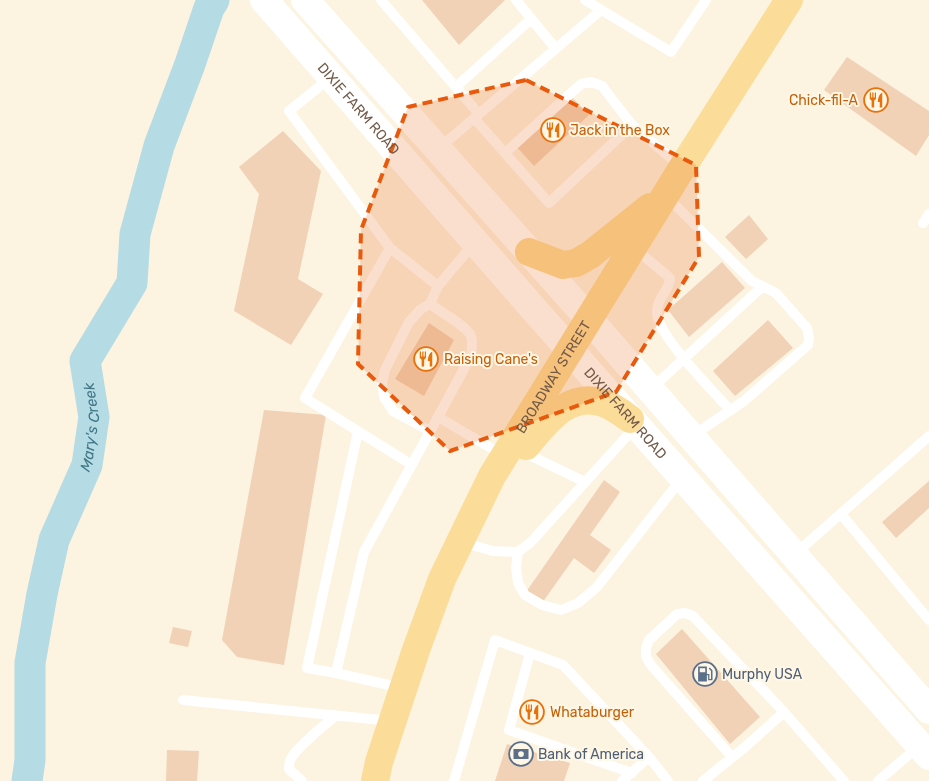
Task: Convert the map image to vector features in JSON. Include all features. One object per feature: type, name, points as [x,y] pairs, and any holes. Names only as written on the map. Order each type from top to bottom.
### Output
[{"type":"main road","points":[[305,0],[589,319],[929,710]]},
{"type":"main road","name":"BROADWAY STREET","points":[[375,781],[392,721],[442,579],[492,476],[513,453],[570,350],[665,195],[789,0]]},
{"type":"main road","name":"DIXIE FARM ROAD","points":[[267,4],[769,576],[926,746]]},
{"type":"main road","points":[[530,252],[563,265],[576,263],[590,256],[665,195]]},
{"type":"main road","points":[[513,453],[553,415],[565,406],[576,402],[590,400],[602,402],[615,408],[633,422]]},
{"type":"main road","points":[[769,576],[794,554]]},
{"type":"lane","points":[[381,0],[456,87],[504,153],[549,203],[632,125]]},
{"type":"lane","points":[[516,0],[556,48]]},
{"type":"lane","points":[[585,0],[671,52],[706,0]]},
{"type":"lane","points":[[438,149],[601,10]]},
{"type":"lane","points":[[456,87],[531,19]]},
{"type":"lane","points":[[331,77],[289,111],[390,248],[438,286]]},
{"type":"lane","points":[[504,153],[581,84],[591,82],[602,86],[632,125],[682,168]]},
{"type":"lane","points":[[665,195],[752,282],[776,293],[807,328],[809,338],[808,345],[744,401],[691,436]]},
{"type":"lane","points":[[430,431],[393,411],[384,396],[382,384],[385,370],[409,322],[421,309],[430,304],[438,286],[475,242]]},
{"type":"lane","points":[[633,247],[670,278],[670,284],[658,302],[657,314],[662,329],[684,359],[730,410]]},
{"type":"lane","points":[[390,248],[305,398],[412,465]]},
{"type":"lane","points":[[650,389],[763,286]]},
{"type":"lane","points":[[336,673],[364,552],[471,356],[471,336],[466,328],[430,304]]},
{"type":"lane","points":[[438,417],[513,453],[585,482]]},
{"type":"lane","points":[[460,542],[493,551],[518,552],[531,542],[585,482],[633,422]]},
{"type":"lane","points":[[358,431],[307,668],[403,689]]},
{"type":"lane","points":[[794,554],[929,436]]},
{"type":"lane","points":[[518,552],[516,567],[518,583],[525,595],[542,605],[561,610],[578,603],[597,587],[682,478]]},
{"type":"lane","points":[[840,514],[929,620]]},
{"type":"lane","points":[[732,757],[650,664],[646,656],[649,640],[677,614],[685,613],[692,616],[784,712],[844,781]]},
{"type":"lane","points":[[454,781],[495,640],[563,665],[649,757],[668,781]]},
{"type":"lane","points":[[530,653],[509,730],[632,773]]},
{"type":"lane","points":[[183,700],[392,721]]},
{"type":"lane","points":[[703,781],[784,712]]},
{"type":"lane","points":[[302,781],[289,769],[290,760],[307,740],[336,716]]},
{"type":"lane","points":[[878,781],[926,746]]},
{"type":"lane","points":[[622,781],[649,757]]},
{"type":"highlighted area","points":[[526,80],[696,165],[699,257],[616,392],[450,451],[358,364],[361,230],[408,107]]},
{"type":"building","points":[[422,0],[505,0],[459,45]]},
{"type":"building","name":"Chick-fil-A","points":[[847,57],[929,111],[929,135],[916,156],[824,90]]},
{"type":"building","name":"Jack in the Box","points":[[572,97],[589,115],[534,166],[515,145]]},
{"type":"building","points":[[283,131],[321,171],[298,279],[323,294],[291,345],[234,311],[259,194],[239,167]]},
{"type":"building","points":[[749,215],[768,239],[746,259],[725,237]]},
{"type":"building","points":[[722,262],[745,288],[689,337],[668,310]]},
{"type":"building","points":[[768,320],[793,348],[735,396],[713,371]]},
{"type":"building","name":"Raising Cane's","points":[[429,323],[454,340],[424,396],[395,379]]},
{"type":"building","points":[[264,410],[326,415],[284,665],[237,657],[222,640]]},
{"type":"building","points":[[604,480],[620,492],[590,535],[611,550],[594,573],[574,558],[542,603],[526,592]]},
{"type":"building","points":[[929,481],[929,508],[896,538],[882,522]]},
{"type":"building","points":[[173,627],[192,631],[188,647],[169,643]]},
{"type":"building","points":[[682,629],[760,717],[730,744],[656,654]]},
{"type":"building","name":"Bank of America","points":[[507,744],[570,763],[564,781],[495,781]]},
{"type":"building","points":[[167,750],[199,751],[197,781],[166,781]]},
{"type":"waterway","name":"Mary's Creek","points":[[27,781],[30,760],[30,663],[42,594],[54,540],[87,465],[94,417],[85,361],[132,283],[135,234],[159,146],[209,8],[214,0]]},
{"type":"place","name":"Chick-fil-A","points":[[876,100]]},
{"type":"place","name":"Jack in the Box","points":[[553,130]]},
{"type":"place","name":"Raising Cane's","points":[[426,359]]},
{"type":"place","name":"Murphy USA","points":[[705,674]]},
{"type":"place","name":"Whataburger","points":[[532,712]]},
{"type":"place","name":"Bank of America","points":[[521,754]]}]
